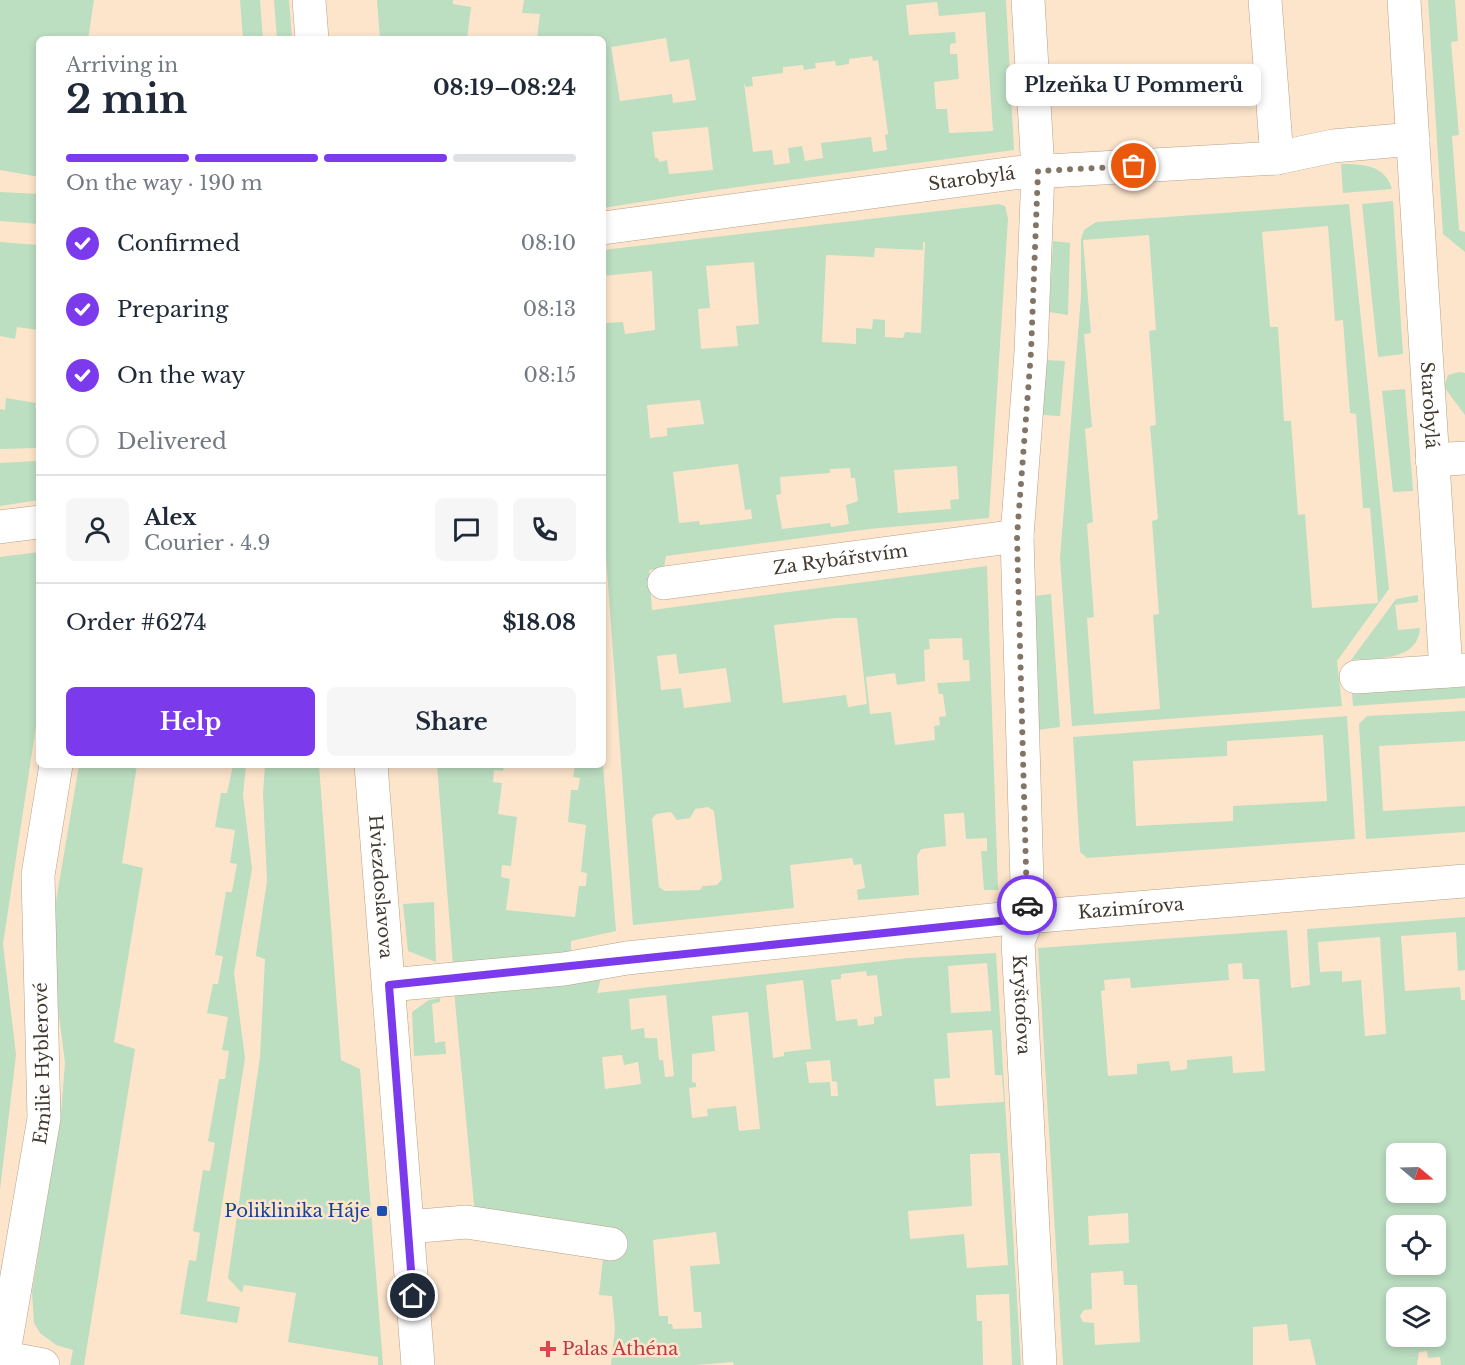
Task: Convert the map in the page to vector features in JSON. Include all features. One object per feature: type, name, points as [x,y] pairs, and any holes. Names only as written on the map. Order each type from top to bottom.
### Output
[{"type":"street","points":[[309,0],[312,36]]},
{"type":"street","name":"Kryštofova","points":[[1028,0],[1038,171],[1031,352],[1017,536],[1028,918],[1018,941],[1040,1365]]},
{"type":"street","points":[[1265,0],[1277,158]]},
{"type":"street","name":"Starobylá","points":[[1356,677],[1456,670],[1432,460],[1404,0]]},
{"type":"street","name":"Starobylá","points":[[606,228],[1038,171],[1277,158],[1333,146],[1413,139]]},
{"type":"street","points":[[1432,460],[1465,458]]},
{"type":"street","points":[[0,527],[36,522]]},
{"type":"street","name":"Za Rybářstvím","points":[[664,583],[1017,536]]},
{"type":"street","name":"Emilie Hyblerové","points":[[1,1357],[44,1118],[38,875],[56,768]]},
{"type":"street","name":"Hviezdoslavova","points":[[371,768],[418,1365]]},
{"type":"street","name":"Kazimírova","points":[[389,985],[1028,918],[1465,881]]},
{"type":"street","points":[[408,1227],[465,1222],[611,1244]]},
{"type":"street","points":[[1,1357],[43,1365]]},
{"type":"green space","points":[[0,0],[94,0],[88,36],[36,36],[36,176],[0,170]]},
{"type":"green space","points":[[240,0],[260,0],[263,36],[243,36]]},
{"type":"green space","points":[[274,0],[289,0],[292,36],[277,36]]},
{"type":"green space","points":[[377,0],[453,0],[453,4],[471,7],[467,36],[380,36]]},
{"type":"green space","points":[[524,0],[1006,0],[1014,150],[716,190],[606,208],[606,36],[537,36],[540,14],[522,13]],"holes":[[[937,2],[939,16],[985,12],[993,131],[949,133],[947,109],[936,109],[934,82],[959,79],[957,54],[950,54],[950,44],[956,43],[955,32],[909,35],[906,5]],[[666,38],[670,62],[689,59],[696,100],[673,103],[672,94],[620,101],[611,47]],[[872,56],[873,61],[878,60],[888,134],[885,135],[887,150],[873,152],[871,137],[821,143],[823,158],[805,161],[802,146],[788,148],[790,163],[774,165],[772,150],[753,152],[744,83],[746,87],[753,86],[752,77],[783,73],[783,67],[803,65],[804,70],[816,68],[815,63],[835,61],[836,66],[849,64],[849,59]],[[708,127],[713,170],[669,174],[667,160],[659,162],[658,158],[655,158],[652,132]]]},
{"type":"green space","points":[[1428,0],[1455,0],[1458,41],[1451,42],[1459,135],[1452,136],[1459,230],[1465,232],[1465,252],[1443,234]]},
{"type":"green space","points":[[1341,164],[1365,166],[1379,171],[1389,181],[1392,189],[1343,193]]},
{"type":"green space","points":[[0,192],[36,194],[36,224],[0,221]]},
{"type":"green space","points":[[1393,201],[1403,354],[1378,357],[1362,204]]},
{"type":"green space","points":[[999,204],[1005,206],[1008,219],[989,518],[869,529],[666,556],[664,568],[649,570],[652,610],[987,566],[998,890],[984,890],[981,851],[987,851],[987,838],[966,839],[964,813],[944,814],[946,846],[921,849],[917,856],[919,895],[858,900],[857,890],[865,888],[861,864],[854,865],[852,858],[790,865],[794,908],[633,925],[606,557],[606,323],[623,322],[625,334],[655,330],[652,271],[606,276],[606,250]],"holes":[[[923,242],[925,242],[921,333],[905,332],[903,338],[885,337],[885,320],[873,319],[872,329],[856,328],[856,344],[822,342],[826,255],[874,257],[875,248],[923,250]],[[754,262],[759,324],[736,326],[738,346],[701,349],[698,309],[710,308],[706,266]],[[700,400],[704,424],[667,428],[667,436],[650,438],[647,405]],[[738,464],[745,510],[751,509],[752,519],[700,525],[699,521],[679,523],[673,472]],[[957,466],[959,499],[950,500],[951,509],[898,513],[894,470]],[[850,468],[851,478],[855,478],[858,501],[846,505],[849,524],[831,527],[830,523],[782,529],[776,495],[781,494],[780,477],[830,473],[830,469]],[[857,618],[867,704],[848,707],[846,695],[783,703],[774,625]],[[962,638],[963,660],[969,660],[970,681],[937,683],[939,694],[943,694],[946,716],[939,717],[940,725],[934,726],[935,740],[895,745],[891,712],[870,714],[866,677],[895,673],[897,685],[925,681],[924,650],[930,649],[929,639]],[[676,654],[679,674],[726,668],[731,702],[684,708],[681,688],[661,690],[657,656]],[[708,807],[714,811],[722,879],[717,885],[703,886],[700,890],[665,891],[659,887],[652,819],[656,814],[671,812],[677,820],[690,818],[695,809]]]},
{"type":"green space","points":[[1349,204],[1389,589],[1337,661],[1342,706],[1072,726],[1060,558],[1081,296],[1081,239],[1084,230],[1096,222]],"holes":[[[1328,226],[1335,321],[1343,320],[1350,413],[1356,414],[1363,508],[1370,508],[1378,603],[1312,608],[1305,514],[1298,515],[1291,421],[1284,421],[1278,327],[1270,327],[1262,232]],[[1149,235],[1156,330],[1149,331],[1156,425],[1150,426],[1158,519],[1152,521],[1159,614],[1153,615],[1160,709],[1094,714],[1087,618],[1094,617],[1087,524],[1093,522],[1085,429],[1092,427],[1084,334],[1091,333],[1083,240]]]},
{"type":"green space","points":[[1053,241],[1070,243],[1068,315],[1049,312]]},
{"type":"green space","points":[[0,242],[36,245],[36,330],[17,327],[15,339],[0,336]]},
{"type":"green space","points":[[1046,360],[1065,361],[1060,416],[1043,415]]},
{"type":"green space","points":[[1465,373],[1465,415],[1444,387],[1448,375]]},
{"type":"green space","points":[[1405,389],[1413,491],[1393,492],[1382,391]]},
{"type":"green space","points":[[6,398],[36,403],[36,448],[0,449],[0,409],[5,410]]},
{"type":"green space","points":[[36,461],[36,500],[0,506],[0,463]]},
{"type":"green space","points":[[36,552],[36,726],[3,944],[16,1055],[0,1190],[0,557]]},
{"type":"green space","points":[[1051,594],[1060,727],[1038,730],[1034,596]]},
{"type":"green space","points":[[1418,595],[1418,602],[1395,605],[1398,630],[1420,628],[1412,647],[1394,656],[1351,660],[1396,599]]},
{"type":"green space","points":[[1465,687],[1465,698],[1353,706],[1352,692]]},
{"type":"green space","points":[[1465,711],[1465,741],[1379,746],[1383,811],[1465,806],[1465,832],[1366,839],[1359,724],[1367,716]]},
{"type":"green space","points":[[1347,716],[1355,839],[1087,858],[1080,852],[1073,737]],"holes":[[[1323,735],[1327,801],[1233,806],[1233,821],[1136,826],[1133,761],[1227,756],[1227,741]]]},
{"type":"green space","points":[[78,768],[137,768],[122,863],[143,868],[114,1042],[135,1049],[84,1365],[70,1365],[73,1350],[56,1345],[40,1333],[34,1323],[32,1292],[61,1113],[65,1063],[52,961],[54,913]]},
{"type":"green space","points":[[232,768],[246,768],[243,795],[252,869],[234,973],[245,1058],[207,1301],[240,1307],[237,1323],[180,1314],[189,1260],[196,1261],[200,1233],[193,1231],[203,1170],[210,1171],[215,1143],[208,1141],[219,1079],[225,1079],[229,1051],[222,1050],[228,1017],[207,1013],[213,984],[218,984],[223,956],[215,955],[226,892],[232,892],[237,864],[230,863],[235,830],[215,827],[221,793],[227,793]]},
{"type":"green space","points":[[265,768],[319,768],[341,1060],[360,1069],[383,1365],[378,1365],[378,1357],[288,1342],[296,1293],[244,1285],[242,1293],[228,1278],[260,1057],[265,959],[256,954],[267,881],[263,793]]},
{"type":"green space","points":[[437,768],[504,768],[503,771],[494,770],[493,782],[502,783],[498,814],[517,817],[511,866],[502,865],[501,877],[510,879],[506,910],[575,917],[579,886],[586,886],[587,873],[581,872],[586,825],[568,822],[571,790],[578,790],[580,778],[573,777],[574,768],[603,768],[616,931],[571,941],[571,954],[453,965]]},
{"type":"green space","points":[[434,902],[436,962],[408,951],[403,904]]},
{"type":"green space","points":[[1465,917],[1465,970],[1458,971],[1456,932],[1401,936],[1405,991],[1460,987],[1461,1000],[1465,1000],[1465,1365],[1441,1365],[1440,1357],[1428,1358],[1427,1351],[1419,1352],[1417,1365],[1316,1365],[1310,1339],[1289,1341],[1287,1324],[1253,1327],[1253,1365],[1063,1365],[1038,948],[1287,930],[1291,988],[1310,985],[1307,929]],"holes":[[[1380,937],[1386,1034],[1365,1036],[1361,980],[1342,982],[1342,971],[1320,972],[1318,942]],[[1242,963],[1243,979],[1259,979],[1265,1071],[1233,1073],[1232,1056],[1187,1060],[1187,1069],[1171,1071],[1169,1061],[1137,1064],[1137,1074],[1108,1076],[1101,991],[1105,990],[1104,980],[1130,978],[1131,988],[1229,980],[1228,964]],[[1128,1213],[1129,1243],[1089,1245],[1088,1216]],[[1123,1271],[1124,1285],[1137,1285],[1140,1342],[1095,1345],[1094,1323],[1083,1322],[1080,1316],[1084,1310],[1092,1309],[1091,1273]]]},
{"type":"green space","points":[[996,953],[1021,1365],[1012,1365],[1009,1294],[976,1295],[977,1321],[982,1321],[983,1365],[734,1365],[733,1362],[696,1365],[611,1365],[615,1329],[612,1296],[599,1295],[604,1249],[475,1215],[454,991],[601,979],[597,993],[909,958]],"holes":[[[987,963],[991,1011],[951,1013],[948,966]],[[866,971],[867,976],[877,975],[882,1016],[874,1017],[874,1024],[858,1026],[857,1019],[836,1021],[831,980],[841,979],[841,974]],[[803,980],[811,1049],[784,1052],[784,1056],[773,1058],[766,985]],[[666,995],[674,1076],[665,1077],[663,1060],[659,1060],[657,1038],[645,1038],[644,1028],[631,1030],[629,999]],[[748,1012],[760,1129],[739,1131],[736,1106],[707,1109],[708,1116],[692,1118],[689,1088],[696,1087],[696,1083],[692,1082],[692,1054],[715,1051],[712,1016]],[[992,1030],[995,1075],[1002,1075],[1004,1102],[936,1106],[934,1079],[950,1078],[947,1033]],[[622,1055],[624,1065],[638,1062],[641,1084],[605,1089],[602,1057]],[[830,1060],[832,1081],[837,1082],[838,1096],[831,1096],[830,1082],[809,1083],[806,1062]],[[1000,1153],[1008,1265],[967,1268],[964,1234],[910,1239],[908,1211],[972,1206],[970,1154]],[[716,1232],[720,1264],[690,1266],[694,1312],[701,1312],[702,1328],[673,1329],[672,1324],[668,1324],[668,1316],[659,1316],[653,1240]]]},
{"type":"green space","points":[[440,998],[440,1002],[432,1004],[435,1043],[445,1041],[446,1054],[414,1056],[412,1012],[429,1000]]},
{"type":"way so far","points":[[1027,905],[1017,536],[1031,352],[1038,171],[1134,166]]},
{"type":"place","name":"Plzeňka U Pommerů","points":[[1134,166]]},
{"type":"place","name":"Poliklinika Háje","points":[[382,1211]]},
{"type":"place","name":"Palas Athéna","points":[[548,1349]]},
{"type":"route","points":[[413,1296],[389,985],[564,969],[627,958],[1028,918],[1027,905]]}]
